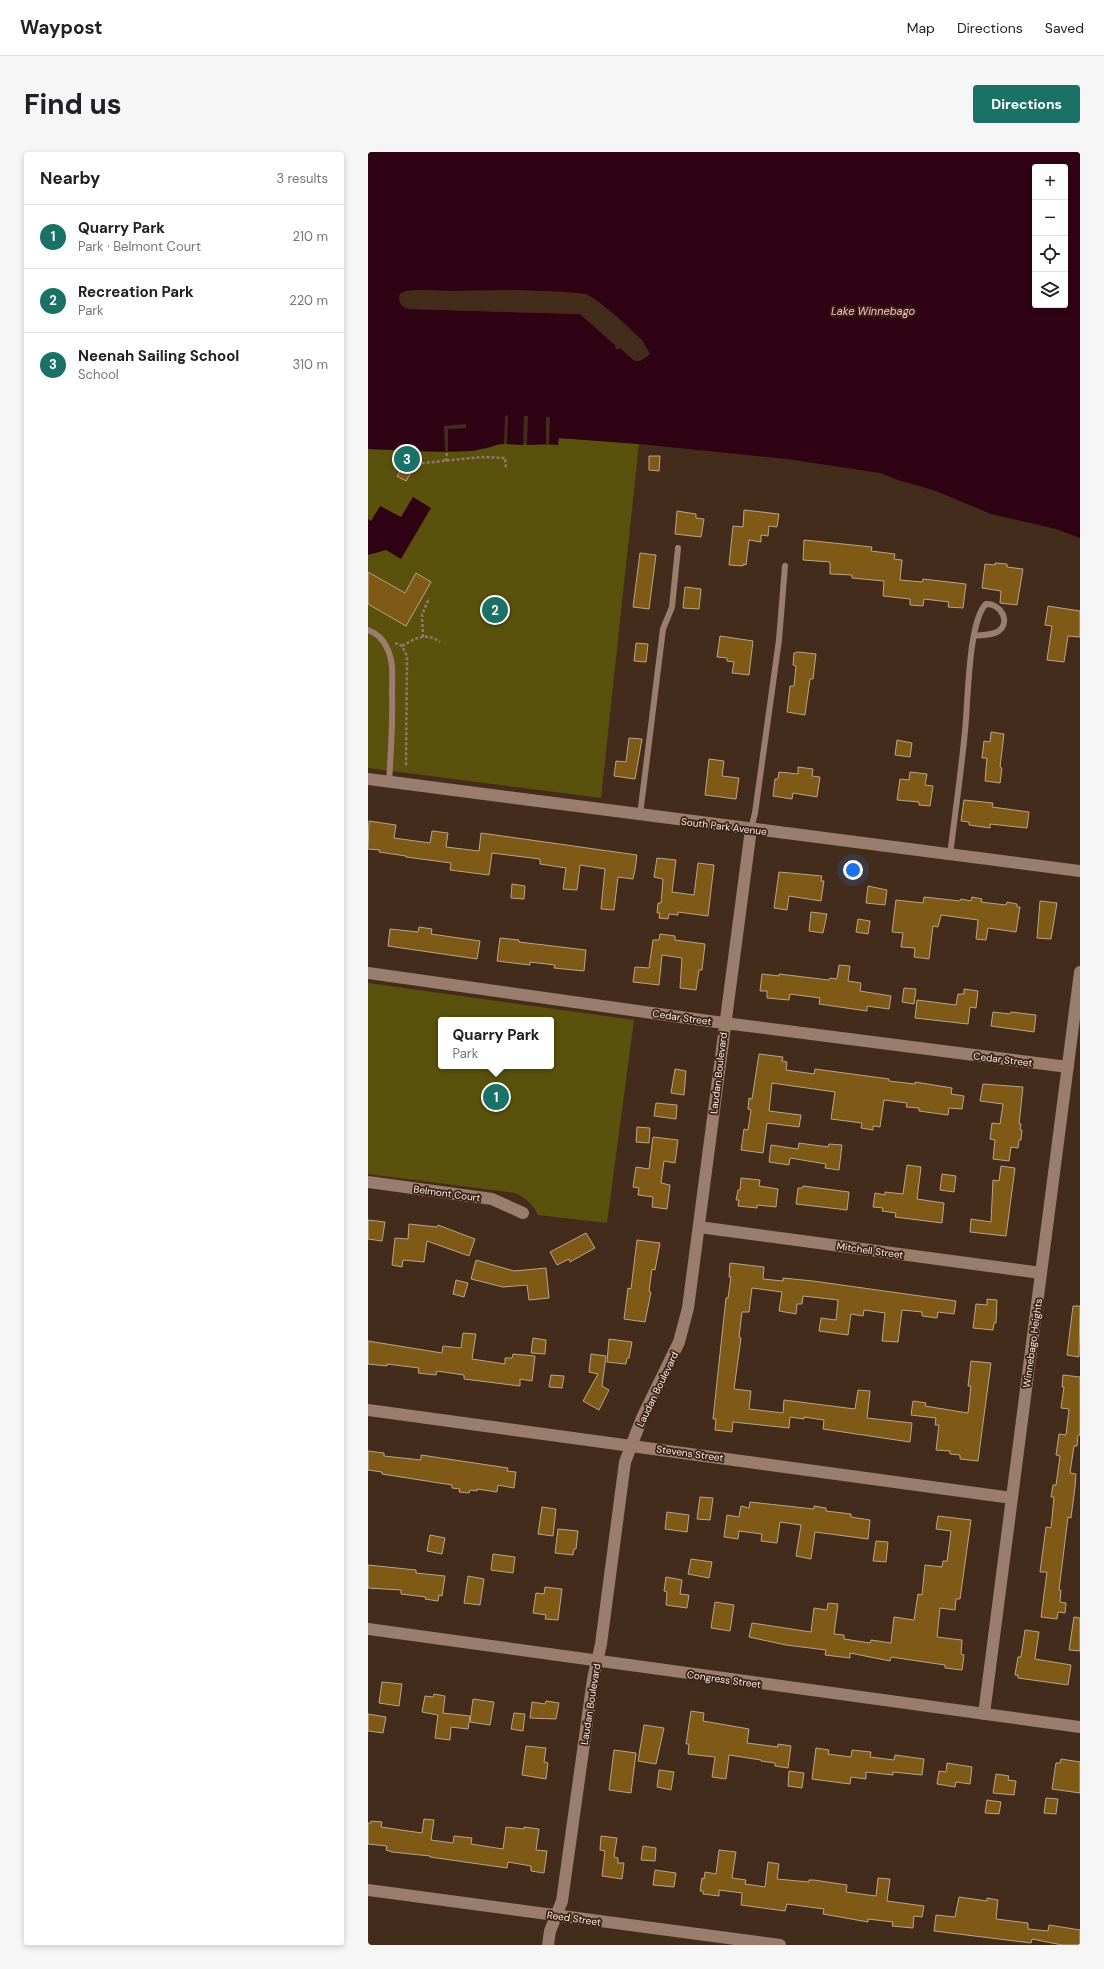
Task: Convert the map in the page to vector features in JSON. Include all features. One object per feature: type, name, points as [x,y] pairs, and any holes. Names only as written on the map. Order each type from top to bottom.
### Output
[{"type":"street","name":"South Park Avenue","points":[[368,779],[1080,871]]},
{"type":"street","name":"Laudan Boulevard","points":[[548,1945],[550,1931],[562,1901],[593,1679],[597,1661],[626,1462],[642,1418],[681,1336],[688,1308],[724,1023],[751,829]]},
{"type":"street","name":"Winnebago Heights","points":[[984,1714],[1080,972]]},
{"type":"street","name":"Cedar Street","points":[[368,973],[724,1023],[1068,1067]]},
{"type":"street","name":"Belmont Court","points":[[368,1182],[492,1199],[523,1213]]},
{"type":"street","name":"Mitchell Street","points":[[699,1227],[1041,1273]]},
{"type":"street","name":"Stevens Street","points":[[368,1410],[1012,1498]]},
{"type":"street","name":"Congress Street","points":[[368,1629],[1080,1727]]},
{"type":"street","name":"Reed Street","points":[[368,1890],[780,1945]]},
{"type":"lane","points":[[640,815],[663,629],[672,607],[678,548]]},
{"type":"lane","points":[[751,829],[755,812],[774,676],[785,566]]},
{"type":"lane","points":[[950,855],[965,730],[967,690],[975,636],[977,623],[986,604],[994,604],[998,607],[1004,618],[1004,625],[996,632],[975,636]]},
{"type":"lane","points":[[368,630],[376,633],[383,640],[388,649],[392,666],[393,734],[389,782]]},
{"type":"path","points":[[446,461],[447,451]]},
{"type":"path","points":[[408,468],[414,464],[481,457],[505,458],[506,469]]},
{"type":"path","points":[[423,637],[422,615],[429,598]]},
{"type":"path","points":[[402,646],[412,640],[431,636],[440,642]]},
{"type":"shaded area","points":[[558,438],[639,444],[601,798],[368,768],[368,449],[437,452],[485,449],[499,444],[558,445]]},
{"type":"shaded area","points":[[368,983],[634,1020],[607,1223],[538,1215],[529,1202],[515,1193],[368,1174]]},
{"type":"water","name":"Lake Winnebago","points":[[368,152],[1080,152],[1080,538],[1056,529],[991,514],[936,491],[880,473],[787,459],[639,444],[559,438],[558,445],[549,444],[550,417],[546,417],[546,444],[527,445],[528,416],[524,416],[523,445],[507,444],[508,415],[505,416],[504,444],[471,451],[432,452],[368,449]],"holes":[[[525,290],[586,294],[622,321],[639,338],[650,354],[640,361],[635,361],[620,348],[616,349],[615,345],[580,314],[409,309],[404,307],[399,299],[400,294],[406,291]]]},
{"type":"water","points":[[413,497],[431,508],[401,559],[386,550],[368,555],[368,519],[371,521],[380,506],[401,517]]},
{"type":"pier","points":[[518,290],[586,294],[596,300],[642,340],[650,354],[640,361],[635,361],[620,348],[617,350],[615,345],[580,314],[409,309],[402,306],[400,302],[400,294],[406,291]],"holes":[[[518,292],[586,296],[595,301],[640,341],[647,353],[640,359],[635,359],[621,347],[618,347],[617,343],[581,312],[409,307],[401,301],[402,296],[406,293]]]},
{"type":"pier","points":[[466,424],[466,428],[448,429],[448,451],[445,451],[444,426]]},
{"type":"building","points":[[649,456],[660,456],[659,471],[649,470]]},
{"type":"building","points":[[404,465],[412,471],[406,481],[397,476]]},
{"type":"building","points":[[744,510],[779,514],[777,527],[769,526],[768,536],[761,535],[761,542],[749,540],[746,565],[729,565],[733,526],[743,527]]},
{"type":"building","points":[[677,511],[696,514],[696,518],[704,519],[701,537],[675,534]]},
{"type":"building","points":[[804,540],[872,547],[871,551],[895,554],[894,559],[902,560],[900,580],[922,582],[923,579],[966,584],[963,608],[948,607],[949,602],[924,599],[923,606],[910,605],[910,599],[883,596],[884,581],[852,578],[852,575],[830,574],[830,562],[803,560]]},
{"type":"building","points":[[640,553],[656,555],[649,609],[633,607]]},
{"type":"building","points":[[995,563],[1007,564],[1007,567],[1023,569],[1017,605],[1000,603],[1001,591],[982,588],[985,564],[995,565]]},
{"type":"building","points":[[368,572],[405,593],[416,573],[431,582],[406,626],[368,604]]},
{"type":"building","points":[[685,587],[701,589],[699,609],[683,608]]},
{"type":"building","points":[[1048,606],[1080,611],[1080,637],[1068,636],[1064,662],[1047,660],[1052,626],[1045,625]]},
{"type":"building","points":[[720,636],[753,641],[749,675],[732,673],[734,662],[727,661],[727,658],[717,657]]},
{"type":"building","points":[[636,643],[648,644],[646,662],[634,661]]},
{"type":"building","points":[[794,653],[816,654],[813,679],[810,679],[805,715],[787,712],[790,686],[794,686],[796,666],[793,665]]},
{"type":"building","points":[[991,732],[1004,734],[1000,767],[1002,768],[1000,783],[985,781],[987,758],[982,758],[984,741],[990,742]]},
{"type":"building","points":[[629,738],[642,739],[635,779],[614,776],[616,761],[626,762]]},
{"type":"building","points":[[897,740],[912,743],[910,757],[895,755]]},
{"type":"building","points":[[709,759],[724,761],[722,776],[739,778],[736,799],[705,795]]},
{"type":"building","points":[[798,767],[813,769],[812,776],[820,777],[817,797],[793,793],[792,799],[773,796],[775,779],[778,779],[779,772],[798,774]]},
{"type":"building","points":[[910,772],[927,774],[925,785],[933,786],[930,806],[919,805],[919,802],[897,800],[900,779],[909,780]]},
{"type":"building","points":[[964,800],[993,803],[992,807],[1029,812],[1027,828],[990,824],[990,828],[969,825],[969,822],[961,821]]},
{"type":"building","points":[[369,821],[396,825],[394,838],[430,843],[432,831],[448,833],[446,847],[479,851],[481,833],[637,855],[635,870],[633,879],[618,877],[614,910],[601,909],[605,869],[580,865],[577,890],[563,889],[566,868],[540,864],[540,859],[492,853],[489,875],[450,870],[451,863],[406,857],[379,852],[380,850],[368,849]]},
{"type":"building","points":[[657,858],[676,860],[672,892],[694,895],[698,863],[714,865],[708,916],[678,912],[678,915],[669,914],[668,919],[659,918],[660,913],[657,913],[658,903],[661,903],[663,879],[654,877]]},
{"type":"building","points":[[779,872],[822,876],[821,881],[824,881],[821,901],[789,896],[787,910],[774,908]]},
{"type":"building","points":[[512,884],[525,886],[524,899],[511,898]]},
{"type":"building","points":[[868,886],[887,890],[885,905],[866,903]]},
{"type":"building","points":[[924,897],[971,901],[972,897],[982,899],[981,902],[1006,905],[1007,902],[1017,904],[1017,907],[1020,907],[1016,932],[988,928],[986,940],[976,939],[978,920],[941,915],[938,927],[933,926],[929,959],[914,957],[915,948],[901,947],[903,933],[892,932],[896,900],[923,903]]},
{"type":"building","points":[[1040,901],[1057,903],[1051,939],[1037,938]]},
{"type":"building","points":[[811,912],[827,914],[823,933],[809,931]]},
{"type":"building","points":[[858,919],[870,921],[868,934],[856,932]]},
{"type":"building","points":[[419,927],[432,929],[431,934],[480,941],[477,959],[388,946],[390,929],[418,932]]},
{"type":"building","points":[[660,934],[675,936],[675,940],[705,944],[702,970],[699,970],[696,990],[680,988],[682,958],[662,955],[659,985],[633,982],[635,967],[649,968],[653,940],[659,940]]},
{"type":"building","points":[[500,938],[519,940],[519,942],[586,950],[584,971],[554,968],[555,965],[530,962],[530,965],[497,961]]},
{"type":"building","points":[[839,965],[850,966],[848,981],[861,983],[860,991],[891,996],[889,1009],[867,1006],[867,1011],[819,1004],[820,998],[790,994],[789,1000],[767,998],[767,991],[760,991],[762,974],[779,976],[779,974],[829,980],[830,978],[837,979]]},
{"type":"building","points":[[904,988],[916,989],[914,1004],[902,1002]]},
{"type":"building","points":[[964,989],[978,991],[976,1008],[970,1007],[968,1024],[915,1018],[917,1000],[956,1005],[958,994],[964,994]]},
{"type":"building","points":[[993,1012],[1010,1014],[1011,1012],[1036,1015],[1034,1032],[991,1026]]},
{"type":"building","points":[[759,1054],[783,1057],[782,1061],[787,1062],[786,1070],[814,1074],[815,1069],[889,1079],[889,1081],[915,1084],[915,1082],[952,1088],[951,1094],[964,1096],[962,1109],[949,1108],[948,1115],[919,1111],[919,1108],[906,1107],[907,1103],[884,1100],[880,1127],[873,1126],[873,1130],[861,1128],[862,1123],[831,1119],[835,1092],[772,1083],[769,1111],[801,1115],[799,1127],[767,1123],[763,1153],[741,1150],[744,1129],[748,1130],[751,1110],[748,1109],[749,1098],[752,1099]]},
{"type":"building","points":[[675,1069],[686,1071],[684,1095],[671,1093]]},
{"type":"building","points":[[983,1084],[1023,1087],[1019,1124],[1021,1124],[1020,1130],[1022,1130],[1021,1140],[1019,1140],[1018,1148],[1011,1147],[1009,1161],[993,1159],[995,1140],[990,1139],[992,1123],[1000,1124],[1003,1104],[980,1101]]},
{"type":"building","points":[[656,1103],[677,1105],[676,1119],[654,1116]]},
{"type":"building","points":[[637,1127],[650,1128],[649,1143],[636,1142]]},
{"type":"building","points":[[653,1137],[678,1140],[675,1163],[664,1161],[661,1183],[670,1185],[667,1209],[652,1207],[653,1197],[638,1195],[639,1188],[633,1187],[636,1167],[649,1169]]},
{"type":"building","points":[[799,1143],[828,1147],[829,1144],[842,1145],[839,1170],[825,1168],[826,1164],[790,1158],[789,1165],[769,1162],[771,1145],[798,1149]]},
{"type":"building","points":[[907,1165],[921,1167],[917,1199],[944,1203],[942,1223],[895,1217],[896,1213],[882,1211],[883,1208],[873,1207],[875,1193],[885,1195],[885,1192],[903,1194]]},
{"type":"building","points":[[1001,1166],[1015,1168],[1006,1236],[970,1232],[971,1219],[991,1222],[993,1180],[999,1181]]},
{"type":"building","points":[[942,1174],[956,1176],[954,1192],[940,1190]]},
{"type":"building","points":[[741,1178],[760,1180],[759,1186],[778,1189],[776,1207],[757,1205],[757,1208],[738,1206],[739,1200],[736,1200],[738,1190],[740,1190]]},
{"type":"building","points":[[803,1186],[849,1192],[847,1210],[796,1204],[798,1188],[802,1188]]},
{"type":"building","points":[[368,1220],[385,1222],[382,1241],[368,1239]]},
{"type":"building","points":[[409,1224],[437,1227],[438,1225],[475,1239],[469,1256],[427,1241],[424,1262],[403,1260],[402,1267],[392,1265],[395,1238],[408,1239]]},
{"type":"building","points":[[586,1233],[595,1248],[570,1262],[569,1259],[557,1265],[550,1252]]},
{"type":"building","points":[[637,1240],[660,1243],[655,1270],[652,1269],[649,1291],[651,1292],[645,1322],[624,1319],[628,1288],[631,1289]]},
{"type":"building","points":[[476,1260],[514,1271],[546,1268],[549,1298],[529,1300],[527,1285],[503,1287],[471,1279]]},
{"type":"building","points":[[730,1263],[764,1267],[763,1279],[783,1281],[783,1278],[813,1281],[956,1301],[954,1314],[938,1312],[937,1318],[922,1316],[922,1312],[902,1310],[898,1342],[882,1341],[885,1313],[864,1310],[863,1316],[851,1314],[848,1335],[819,1331],[821,1318],[836,1320],[838,1300],[803,1296],[802,1304],[797,1304],[796,1314],[779,1311],[782,1292],[752,1288],[749,1312],[742,1312],[739,1337],[741,1338],[734,1389],[751,1391],[749,1409],[783,1413],[784,1400],[855,1409],[858,1390],[870,1391],[867,1418],[912,1423],[910,1442],[823,1429],[824,1420],[804,1417],[804,1419],[790,1417],[789,1428],[733,1422],[732,1432],[715,1430],[716,1419],[713,1419],[726,1298],[728,1298],[731,1277],[729,1277]]},
{"type":"building","points":[[456,1280],[468,1283],[464,1297],[453,1294]]},
{"type":"building","points":[[987,1299],[997,1300],[996,1323],[994,1323],[993,1330],[973,1328],[976,1304],[987,1305]]},
{"type":"building","points":[[1073,1306],[1080,1306],[1079,1357],[1067,1355]]},
{"type":"building","points":[[463,1333],[476,1334],[472,1359],[505,1364],[505,1358],[512,1358],[513,1354],[535,1356],[532,1381],[520,1379],[520,1386],[464,1379],[464,1375],[437,1371],[436,1375],[418,1373],[419,1368],[387,1364],[387,1366],[368,1364],[368,1341],[442,1353],[443,1346],[461,1348]]},
{"type":"building","points":[[533,1338],[546,1340],[545,1354],[531,1353]]},
{"type":"building","points":[[609,1339],[632,1342],[629,1358],[627,1358],[626,1364],[607,1362]]},
{"type":"building","points":[[591,1354],[606,1356],[602,1386],[609,1390],[599,1410],[583,1401],[598,1374],[589,1372]]},
{"type":"building","points":[[971,1361],[991,1363],[978,1461],[960,1459],[960,1455],[950,1454],[950,1451],[936,1450],[939,1425],[935,1425],[936,1418],[911,1415],[913,1401],[926,1403],[925,1406],[968,1413],[971,1386],[968,1386]]},
{"type":"building","points":[[551,1375],[564,1376],[562,1388],[549,1387]]},
{"type":"building","points":[[1063,1375],[1080,1377],[1080,1435],[1078,1435],[1077,1446],[1074,1446],[1070,1473],[1076,1474],[1075,1487],[1071,1518],[1068,1517],[1059,1590],[1061,1590],[1060,1602],[1066,1603],[1065,1613],[1058,1612],[1057,1619],[1041,1617],[1047,1572],[1040,1572],[1046,1527],[1051,1528],[1054,1497],[1051,1497],[1053,1485],[1056,1485],[1060,1456],[1056,1455],[1059,1434],[1066,1435],[1069,1409],[1061,1408],[1064,1387],[1062,1387]]},
{"type":"building","points":[[368,1451],[384,1453],[384,1456],[421,1460],[421,1455],[508,1468],[507,1471],[516,1472],[514,1488],[498,1485],[497,1492],[477,1489],[477,1491],[470,1490],[469,1493],[459,1492],[460,1489],[452,1488],[452,1485],[382,1474],[382,1472],[368,1470]]},
{"type":"building","points":[[700,1497],[713,1498],[710,1520],[697,1519]]},
{"type":"building","points":[[750,1502],[814,1509],[814,1506],[826,1508],[826,1511],[851,1514],[851,1517],[870,1520],[868,1539],[815,1532],[811,1559],[796,1556],[801,1525],[780,1522],[777,1543],[761,1541],[762,1534],[739,1531],[738,1539],[724,1537],[727,1515],[739,1517],[741,1506],[749,1508]]},
{"type":"building","points":[[542,1507],[556,1509],[553,1536],[538,1534]]},
{"type":"building","points":[[667,1512],[689,1515],[687,1532],[665,1529]]},
{"type":"building","points":[[938,1516],[971,1520],[960,1599],[956,1599],[955,1610],[940,1608],[937,1637],[962,1640],[961,1654],[964,1655],[962,1670],[945,1668],[945,1665],[891,1657],[890,1661],[850,1653],[850,1658],[825,1655],[826,1650],[786,1645],[749,1637],[752,1623],[811,1632],[814,1608],[827,1610],[828,1603],[838,1604],[834,1634],[844,1635],[844,1639],[870,1643],[871,1640],[891,1643],[894,1617],[914,1620],[918,1594],[922,1595],[925,1565],[942,1567],[943,1561],[947,1561],[951,1531],[936,1529]]},
{"type":"building","points":[[558,1529],[578,1531],[576,1549],[574,1549],[573,1555],[555,1553]]},
{"type":"building","points":[[430,1535],[445,1538],[442,1554],[427,1551]]},
{"type":"building","points":[[876,1541],[888,1542],[886,1562],[873,1561]]},
{"type":"building","points":[[493,1554],[515,1557],[513,1573],[491,1570]]},
{"type":"building","points":[[691,1559],[712,1562],[709,1578],[688,1574]]},
{"type":"building","points":[[368,1565],[416,1570],[416,1573],[445,1576],[442,1596],[439,1595],[438,1601],[425,1599],[426,1597],[401,1594],[401,1590],[368,1588]]},
{"type":"building","points":[[468,1576],[484,1579],[480,1605],[464,1603]]},
{"type":"building","points":[[666,1577],[682,1580],[680,1594],[689,1595],[687,1608],[666,1605],[667,1592],[664,1591]]},
{"type":"building","points":[[545,1587],[562,1589],[558,1620],[545,1619],[546,1615],[533,1613],[536,1593],[544,1594]]},
{"type":"building","points":[[715,1602],[734,1605],[730,1631],[711,1628]]},
{"type":"building","points":[[1074,1617],[1080,1618],[1080,1651],[1069,1650]]},
{"type":"building","points":[[1025,1630],[1039,1632],[1035,1659],[1071,1665],[1068,1685],[1018,1678],[1018,1675],[1015,1675],[1018,1657],[1021,1657]]},
{"type":"building","points":[[382,1682],[402,1684],[399,1706],[379,1703]]},
{"type":"building","points":[[434,1694],[445,1696],[443,1713],[470,1716],[468,1729],[451,1727],[450,1740],[435,1738],[438,1715],[422,1712],[425,1696],[433,1697]]},
{"type":"building","points":[[473,1699],[494,1702],[490,1725],[470,1722]]},
{"type":"building","points":[[546,1701],[559,1703],[556,1719],[530,1718],[532,1702],[545,1704]]},
{"type":"building","points":[[691,1711],[704,1713],[703,1721],[749,1729],[747,1743],[778,1747],[778,1744],[791,1746],[788,1768],[775,1766],[775,1763],[729,1755],[726,1779],[712,1777],[715,1757],[688,1754],[689,1744],[686,1744]]},
{"type":"building","points":[[514,1713],[525,1714],[523,1731],[511,1729]]},
{"type":"building","points":[[368,1714],[386,1717],[383,1733],[368,1731]]},
{"type":"building","points":[[644,1725],[664,1728],[656,1764],[638,1761]]},
{"type":"building","points":[[526,1746],[546,1748],[544,1762],[548,1763],[546,1779],[522,1775]]},
{"type":"building","points":[[816,1748],[829,1750],[828,1754],[851,1757],[852,1750],[871,1752],[870,1757],[894,1760],[895,1755],[924,1759],[922,1775],[893,1772],[893,1775],[866,1772],[866,1779],[851,1777],[850,1784],[812,1779]]},
{"type":"building","points":[[614,1750],[636,1753],[631,1793],[609,1790]]},
{"type":"building","points":[[1061,1759],[1080,1762],[1080,1793],[1052,1789],[1056,1763],[1060,1763]]},
{"type":"building","points":[[947,1763],[972,1767],[970,1784],[956,1782],[955,1787],[937,1784],[939,1771],[946,1772]]},
{"type":"building","points":[[659,1770],[674,1772],[671,1790],[657,1787]]},
{"type":"building","points":[[789,1771],[804,1773],[802,1788],[788,1786]]},
{"type":"building","points":[[996,1774],[1009,1776],[1008,1780],[1016,1781],[1014,1795],[993,1793]]},
{"type":"building","points":[[1046,1798],[1058,1799],[1056,1814],[1044,1813]]},
{"type":"building","points":[[987,1800],[1001,1802],[999,1814],[985,1813]]},
{"type":"building","points":[[424,1819],[434,1820],[431,1840],[453,1843],[454,1836],[472,1838],[471,1844],[503,1849],[506,1827],[539,1829],[536,1850],[547,1851],[544,1873],[531,1871],[531,1866],[508,1862],[507,1868],[430,1856],[392,1852],[386,1850],[387,1846],[368,1844],[368,1823],[371,1823],[371,1821],[382,1822],[381,1827],[422,1833]]},
{"type":"building","points":[[601,1836],[617,1838],[614,1857],[618,1858],[618,1863],[624,1863],[622,1879],[602,1876],[605,1851],[600,1850]]},
{"type":"building","points":[[643,1846],[656,1848],[655,1861],[641,1860]]},
{"type":"building","points":[[719,1850],[736,1852],[732,1878],[746,1880],[745,1884],[765,1887],[768,1862],[779,1864],[777,1879],[809,1882],[809,1880],[814,1880],[847,1885],[846,1892],[876,1896],[878,1878],[890,1879],[887,1901],[924,1906],[922,1917],[914,1916],[913,1928],[892,1926],[893,1922],[868,1919],[868,1922],[823,1914],[824,1909],[787,1904],[785,1911],[741,1905],[742,1893],[719,1890],[719,1896],[703,1894],[703,1891],[700,1891],[702,1878],[704,1879],[705,1872],[716,1874]]},
{"type":"building","points":[[655,1870],[676,1873],[674,1887],[653,1885]]},
{"type":"building","points":[[959,1897],[987,1901],[987,1898],[998,1900],[996,1919],[1028,1923],[1028,1929],[1048,1931],[1049,1925],[1080,1930],[1080,1945],[1062,1945],[1032,1939],[1031,1943],[934,1931],[936,1915],[955,1917]]},
{"type":"place","name":"Neenah Sailing School","points":[[407,459]]},
{"type":"place","name":"Recreation Park","points":[[495,610]]},
{"type":"place","name":"Quarry Park","points":[[496,1097]]}]
